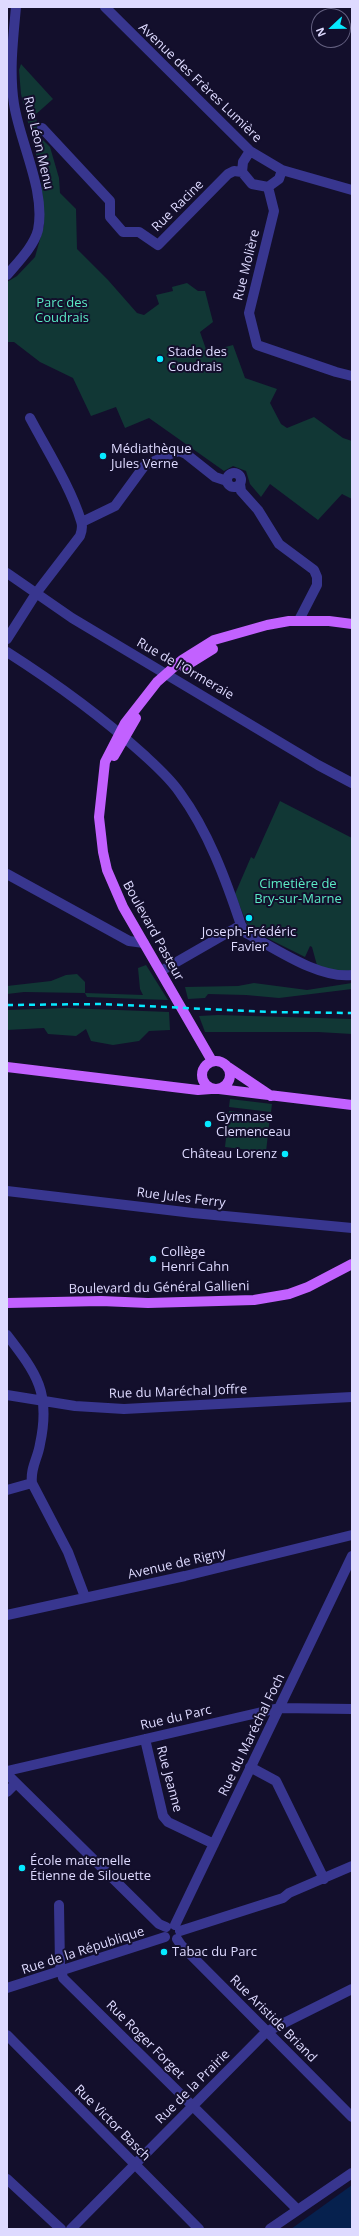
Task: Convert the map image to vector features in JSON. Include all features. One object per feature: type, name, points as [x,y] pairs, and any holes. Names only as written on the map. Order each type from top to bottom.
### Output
[{"type":"main road","name":"Boulevard Pasteur","points":[[212,1061],[113,888],[107,870],[101,841],[99,817],[105,762],[122,735],[136,707],[193,653],[214,640],[267,625],[299,620],[352,624]]},
{"type":"main road","points":[[183,1088],[195,1083],[202,1076],[204,1067],[212,1061],[221,1062],[271,1096]]},
{"type":"main road","points":[[7,1067],[198,1090],[223,1088],[230,1081],[230,1071],[228,1067]]},
{"type":"main road","points":[[202,1076],[205,1084],[215,1089],[352,1105]]},
{"type":"main road","name":"Boulevard du Général Gallieni","points":[[7,1303],[101,1301],[148,1303],[254,1300],[288,1294],[308,1287],[352,1264]]},
{"type":"street","name":"Rue Léon Menu","points":[[7,275],[24,254],[38,230],[38,208],[35,184],[14,104],[11,68],[16,7]]},
{"type":"street","name":"Avenue des Frères Lumière","points":[[105,7],[250,151],[282,170],[352,190]]},
{"type":"street","name":"Rue Racine","points":[[42,128],[110,201],[110,218],[123,232],[139,232],[158,244],[228,174],[234,171],[242,172]]},
{"type":"street","points":[[250,151],[243,162],[242,172],[252,184],[268,187],[279,179],[282,170]]},
{"type":"street","name":"Rue Molière","points":[[268,187],[274,211],[249,313],[257,345],[352,376]]},
{"type":"street","points":[[7,639],[37,592],[80,536],[82,529],[82,522],[30,418]]},
{"type":"street","points":[[82,522],[115,506],[145,465],[179,451],[186,454],[215,477],[227,481],[230,474],[237,473],[241,477],[241,491],[258,510],[279,544],[314,570],[317,577],[317,585],[299,620]]},
{"type":"street","name":"Rue de l'Ormeraie","points":[[7,573],[37,592],[72,618],[170,675],[318,765],[352,783]]},
{"type":"street","points":[[7,652],[43,675],[122,735],[171,781],[187,803],[211,848],[241,925],[246,933],[326,973],[352,975]]},
{"type":"street","points":[[7,874],[129,941],[137,944],[144,943]]},
{"type":"street","points":[[161,971],[241,925]]},
{"type":"street","name":"Rue Jules Ferry","points":[[7,1191],[193,1213],[352,1228]]},
{"type":"street","points":[[7,1335],[34,1372],[43,1400],[43,1430],[40,1449],[30,1473],[32,1483],[68,1552],[85,1597]]},
{"type":"street","name":"Rue du Maréchal Joffre","points":[[7,1395],[75,1406],[124,1409],[352,1397]]},
{"type":"street","points":[[7,1490],[32,1483]]},
{"type":"street","name":"Avenue de Rigny","points":[[7,1615],[185,1576],[352,1535]]},
{"type":"street","name":"Rue du Maréchal Foch","points":[[173,1932],[352,1556]]},
{"type":"street","name":"Rue du Parc","points":[[7,1772],[279,1708],[352,1709]]},
{"type":"street","name":"Rue Jeanne","points":[[145,1739],[163,1816],[168,1822],[214,1844]]},
{"type":"street","points":[[250,1768],[276,1781],[324,1879]]},
{"type":"street","name":"Rue Aristide Briand","points":[[7,1772],[16,1783],[159,1924],[173,1932],[181,1945],[266,2032],[352,2116]]},
{"type":"street","points":[[7,1792],[16,1783]]},
{"type":"street","name":"Rue de la République","points":[[7,1988],[61,1972],[173,1932],[283,1898],[289,1893],[352,1866]]},
{"type":"street","points":[[59,1905],[61,1972]]},
{"type":"street","name":"Rue Roger Forget","points":[[61,1972],[63,1978],[298,2210]]},
{"type":"street","name":"Rue de la Prairie","points":[[71,2229],[192,2105],[266,2032],[352,1989]]},
{"type":"street","name":"Rue Victor Basch","points":[[7,2034],[199,2229]]},
{"type":"street","points":[[270,2229],[352,2173]]},
{"type":"street","points":[[7,2179],[61,2229]]},
{"type":"green space","name":"Parc des Coudrais","points":[[21,64],[53,99],[35,115],[42,139],[50,147],[59,178],[60,193],[76,209],[77,249],[108,280],[137,313],[144,315],[159,304],[156,295],[173,291],[172,287],[187,283],[198,291],[205,291],[213,322],[200,332],[207,352],[233,345],[245,378],[277,389],[270,403],[281,424],[287,428],[314,417],[343,438],[352,441],[352,499],[342,494],[318,520],[270,484],[261,497],[250,484],[246,471],[233,466],[224,471],[149,418],[125,428],[116,407],[91,416],[73,378],[40,362],[14,342],[7,342],[7,282],[17,276],[35,257],[44,225],[41,175],[21,94],[19,70]]},
{"type":"green space","name":"Cimetière de Bry-sur-Marne","points":[[280,801],[352,838],[352,973],[318,969],[312,947],[310,946],[305,957],[249,929],[235,894],[251,857],[254,859]]},
{"type":"green space","points":[[146,965],[168,1000],[87,997],[85,993],[143,995],[140,989],[138,968]]},
{"type":"green space","points":[[77,974],[85,982],[85,993],[24,992],[7,994],[7,986],[51,981],[66,975]]},
{"type":"green space","points":[[254,983],[307,990],[352,983],[352,989],[279,998],[208,994],[205,998],[188,999],[185,987],[238,986]]},
{"type":"green space","points":[[67,1008],[169,1012],[170,1030],[149,1031],[139,1041],[113,1045],[91,1041],[86,1029],[76,1036],[48,1034],[44,1028],[7,1030],[7,1010]]},
{"type":"green space","points":[[218,1015],[352,1019],[352,1034],[318,1032],[205,1032],[199,1016]]},
{"type":"green space","points":[[230,1099],[272,1104],[271,1112],[229,1107]]},
{"type":"green space","points":[[229,1111],[270,1116],[266,1152],[225,1147]]},
{"type":"water","points":[[352,2185],[352,2229],[291,2229]]},
{"type":"railway","points":[[7,1005],[103,1004],[269,1012],[352,1013]]},
{"type":"place","name":"Stade des Coudrais","points":[[160,359]]},
{"type":"place","name":"Médiathèque Jules Verne","points":[[103,456]]},
{"type":"place","name":"Joseph-Frédéric Favier","points":[[249,918]]},
{"type":"place","name":"Gymnase Clemenceau","points":[[208,1124]]},
{"type":"place","name":"Château Lorenz","points":[[285,1154]]},
{"type":"place","name":"Collège Henri Cahn","points":[[153,1259]]},
{"type":"place","name":"École maternelle Étienne de Silouette","points":[[22,1868]]},
{"type":"place","name":"Tabac du Parc","points":[[164,1952]]}]
